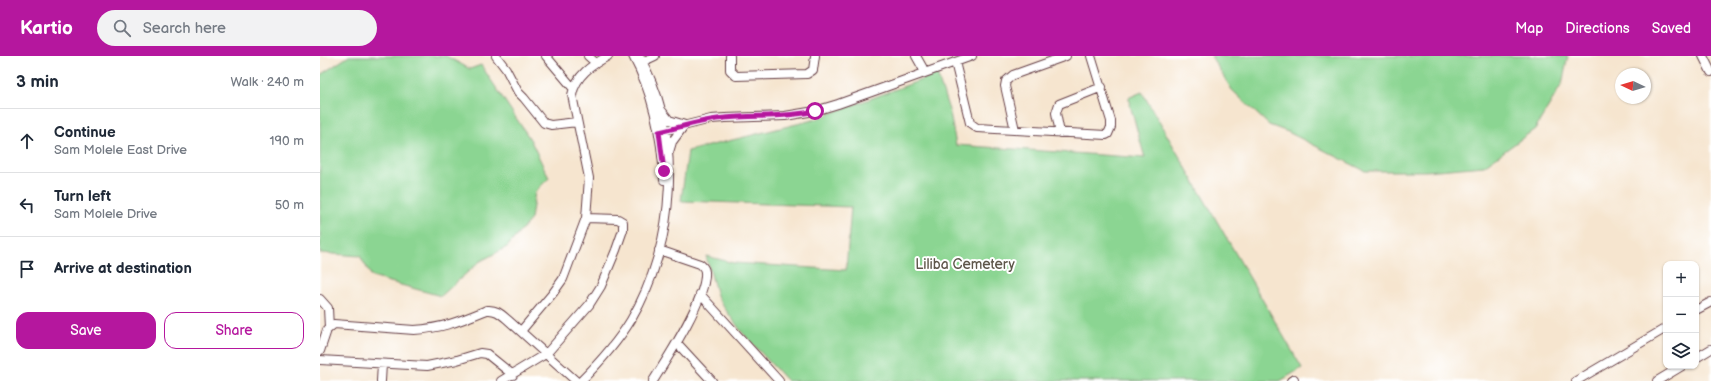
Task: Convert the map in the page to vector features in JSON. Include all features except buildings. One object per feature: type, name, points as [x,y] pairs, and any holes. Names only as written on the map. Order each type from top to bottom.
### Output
[{"type":"street","points":[[496,56],[506,69],[518,92],[544,123],[551,125],[577,122]]},
{"type":"street","points":[[546,56],[573,88]]},
{"type":"street","points":[[588,56],[596,63]]},
{"type":"street","points":[[521,331],[563,279],[586,218],[589,178],[572,95],[573,88],[581,76],[596,63],[608,56]]},
{"type":"street","points":[[633,56],[640,61],[659,105],[669,120],[686,126]]},
{"type":"street","points":[[640,61],[655,56]]},
{"type":"street","points":[[730,56],[730,70],[736,76],[807,74],[813,70],[815,56]]},
{"type":"street","points":[[916,56],[925,72]]},
{"type":"street","points":[[662,132],[711,120],[785,116],[810,112],[838,104],[972,56]]},
{"type":"street","points":[[1014,130],[1005,86],[1006,81],[1013,75],[1066,56]]},
{"type":"street","points":[[955,62],[971,124],[977,128],[1108,134],[1111,127],[1111,121],[1102,87],[1091,56]]},
{"type":"street","points":[[1704,56],[1711,72]]},
{"type":"street","points":[[581,381],[607,354],[631,319],[646,289],[659,250],[669,200],[668,156],[640,61]]},
{"type":"street","points":[[1060,133],[1056,113],[1060,104],[1102,87]]},
{"type":"street","points":[[659,105],[662,132],[665,219]]},
{"type":"street","points":[[668,156],[672,142],[686,126]]},
{"type":"street","points":[[501,381],[514,375],[547,354],[559,342],[596,295],[616,250],[624,226],[623,222],[618,219],[586,218]]},
{"type":"street","points":[[652,381],[677,343],[700,294],[705,273],[704,268],[697,263],[659,250]]},
{"type":"street","points":[[700,294],[779,381]]},
{"type":"street","points":[[320,299],[328,308],[329,328],[320,351]]},
{"type":"street","points":[[1699,308],[1711,302]]},
{"type":"street","points":[[329,328],[334,324],[414,330],[427,329],[454,323],[487,310],[494,310],[521,331],[576,381]]},
{"type":"street","points":[[1576,381],[1663,330]]},
{"type":"street","points":[[677,343],[712,381]]},
{"type":"street","points":[[1699,356],[1711,349]]},
{"type":"street","points":[[320,360],[427,366],[484,353],[488,354],[514,375]]},
{"type":"street","points":[[381,381],[382,364]]},
{"type":"street","points":[[1657,381],[1677,369]]},
{"type":"green space","points":[[349,56],[446,56],[470,69],[481,65],[530,139],[549,178],[535,192],[531,219],[507,247],[479,262],[441,296],[372,277],[360,256],[320,253],[320,75]]},
{"type":"green space","points":[[1211,56],[1568,56],[1562,84],[1535,129],[1484,166],[1426,171],[1365,171],[1288,132],[1269,125],[1232,90]]},
{"type":"green space","name":"Liliba Cemetery","points":[[937,74],[950,113],[956,145],[1145,158],[1128,98],[1142,92],[1302,368],[1280,381],[787,381],[741,331],[718,299],[706,256],[734,263],[846,270],[851,207],[681,201],[688,151],[813,120]]},
{"type":"route","points":[[664,171],[659,132],[711,120],[785,116],[815,111]]}]
